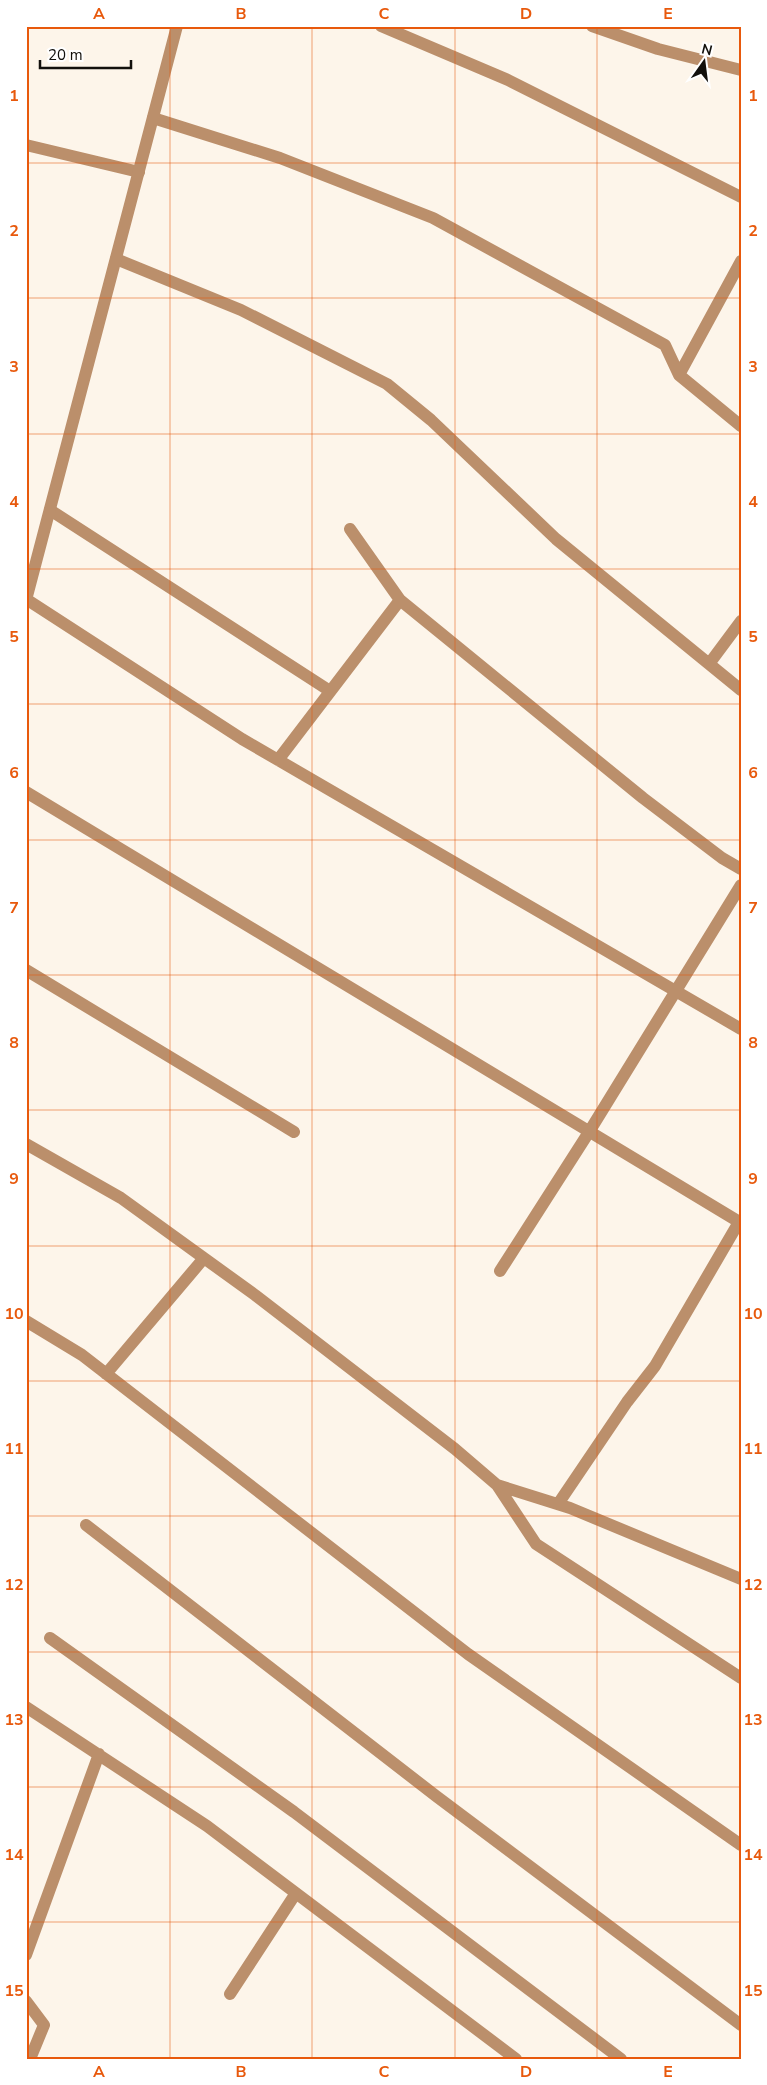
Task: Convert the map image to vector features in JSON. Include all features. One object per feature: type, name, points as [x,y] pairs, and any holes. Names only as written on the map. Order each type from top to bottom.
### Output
[{"type":"street","points":[[177,26],[26,599],[242,739],[741,1029]]},
{"type":"street","points":[[381,26],[406,31],[741,197]]},
{"type":"street","points":[[592,26],[658,49],[741,70]]},
{"type":"street","points":[[153,118],[280,158],[433,218],[664,345],[679,375],[741,426]]},
{"type":"street","points":[[26,145],[139,172]]},
{"type":"street","points":[[116,259],[241,310],[387,384],[431,420],[556,539],[741,690]]},
{"type":"street","points":[[679,375],[741,261]]},
{"type":"street","points":[[50,510],[330,691]]},
{"type":"street","points":[[350,529],[400,600],[643,798],[722,858],[741,868]]},
{"type":"street","points":[[278,760],[400,600]]},
{"type":"street","points":[[709,664],[741,621]]},
{"type":"street","points":[[26,792],[740,1222],[655,1366],[627,1402],[558,1504]]},
{"type":"street","points":[[500,1271],[589,1132],[741,885]]},
{"type":"street","points":[[26,970],[294,1132]]},
{"type":"street","points":[[26,1144],[121,1198],[255,1295],[455,1449],[497,1485],[536,1544],[741,1678]]},
{"type":"street","points":[[106,1374],[204,1258]]},
{"type":"street","points":[[26,1321],[82,1355],[468,1654],[741,1845]]},
{"type":"street","points":[[497,1485],[558,1504],[741,1579]]},
{"type":"street","points":[[86,1525],[436,1796],[741,2025]]},
{"type":"street","points":[[50,1638],[294,1812],[622,2059]]},
{"type":"street","points":[[26,1706],[207,1826],[516,2059]]},
{"type":"street","points":[[26,1954],[99,1754]]},
{"type":"street","points":[[230,1994],[296,1893]]},
{"type":"street","points":[[26,2001],[44,2026],[30,2059]]}]
